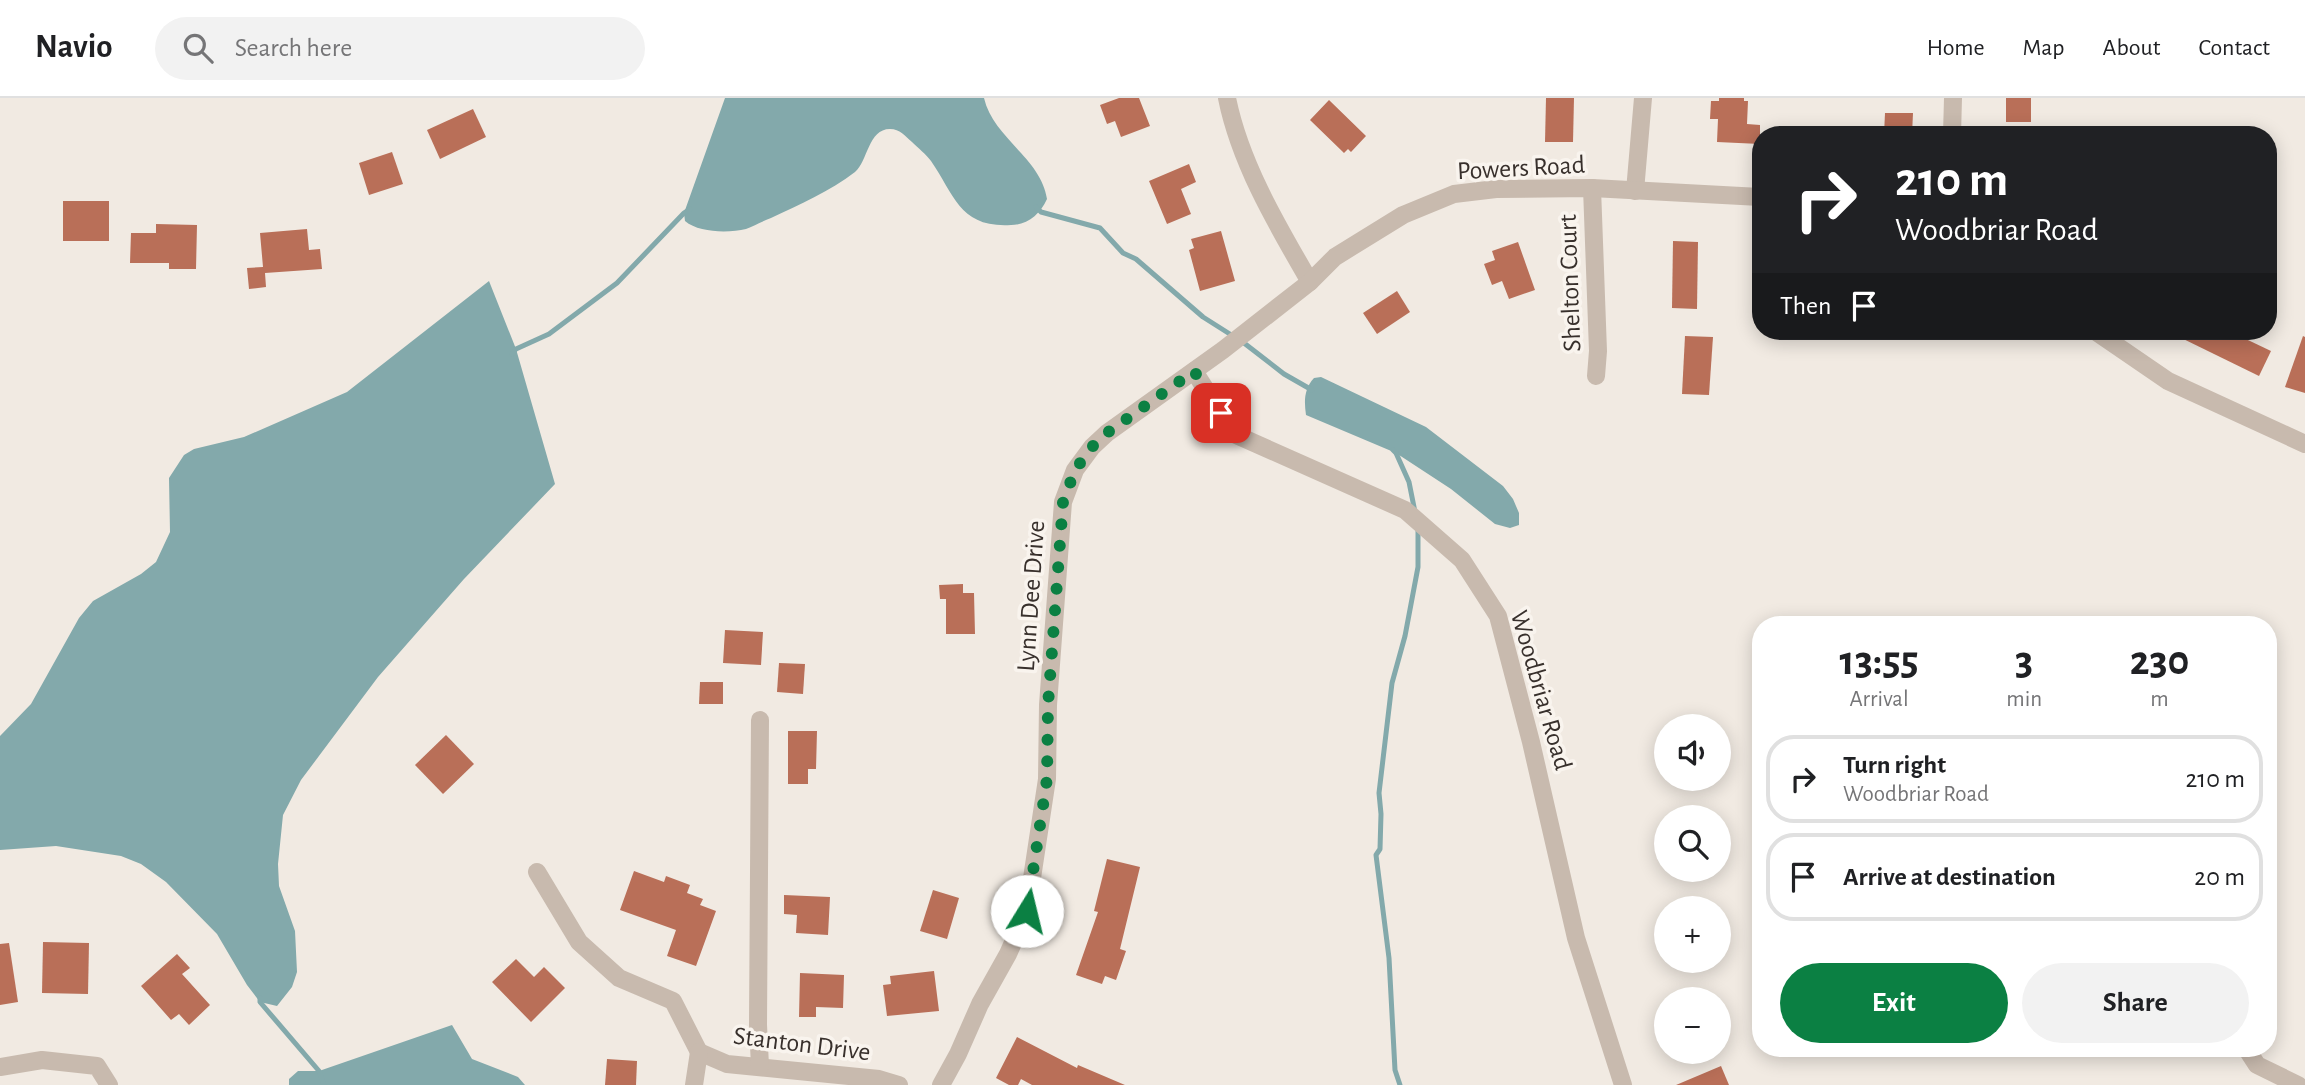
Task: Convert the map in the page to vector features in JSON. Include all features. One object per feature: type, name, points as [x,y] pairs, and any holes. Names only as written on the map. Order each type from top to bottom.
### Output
[{"type":"street","points":[[1227,98],[1231,117],[1251,167],[1279,228],[1310,282]]},
{"type":"street","points":[[1635,191],[1643,98]]},
{"type":"street","points":[[1952,126],[1953,98]]},
{"type":"street","name":"Powers Road","points":[[1310,282],[1335,257],[1362,239],[1402,215],[1454,194],[1496,189],[1592,188],[1752,197]]},
{"type":"street","name":"Shelton Court","points":[[1592,188],[1598,351],[1596,376]]},
{"type":"street","name":"Lynn Dee Drive","points":[[941,1085],[1027,911],[1047,779],[1048,705],[1063,502],[1075,470],[1092,447],[1107,433],[1194,371],[1310,282]]},
{"type":"street","points":[[2108,340],[2168,381],[2305,444]]},
{"type":"street","name":"Woodbriar Road","points":[[1194,371],[1234,434],[1405,510],[1462,561],[1498,616],[1531,742],[1576,937],[1623,1085]]},
{"type":"street","points":[[760,720],[760,1066]]},
{"type":"street","points":[[537,872],[579,942],[619,978],[673,1001],[699,1052],[694,1085]]},
{"type":"street","name":"Stanton Drive","points":[[699,1052],[727,1063],[879,1079],[899,1085]]},
{"type":"street","points":[[2252,1057],[2258,1065],[2298,1085]]},
{"type":"street","points":[[0,1067],[42,1060],[97,1066],[108,1085]]},
{"type":"water","points":[[725,98],[984,98],[997,125],[1036,172],[1047,199],[1037,214],[1023,223],[994,225],[980,221],[961,207],[927,156],[902,133],[890,129],[877,134],[855,172],[814,197],[746,229],[723,231],[698,228],[685,221],[684,213]]},
{"type":"water","points":[[489,281],[516,349],[555,484],[464,579],[378,677],[301,780],[283,815],[278,864],[279,886],[295,931],[297,972],[292,987],[277,1006],[260,1002],[217,934],[166,882],[141,864],[121,856],[56,846],[0,850],[0,736],[31,704],[79,618],[93,601],[141,574],[156,562],[170,532],[169,478],[184,455],[194,449],[244,437],[347,392]]},
{"type":"water","points":[[1321,377],[1426,427],[1503,486],[1519,513],[1519,525],[1510,528],[1495,524],[1451,489],[1396,453],[1306,415],[1308,386],[1314,378]]},
{"type":"water","points":[[452,1025],[472,1059],[518,1077],[525,1085],[289,1085],[289,1079],[298,1071],[319,1071]]},
{"type":"building","points":[[1119,98],[1139,98],[1150,126],[1121,137],[1115,121],[1107,124],[1100,105]]},
{"type":"building","points":[[1546,98],[1574,98],[1573,142],[1545,142]]},
{"type":"building","points":[[1719,98],[1744,98],[1744,101],[1748,101],[1747,124],[1760,125],[1752,126],[1752,144],[1717,142],[1718,119],[1710,119],[1711,101],[1719,101]]},
{"type":"building","points":[[2006,98],[2031,98],[2031,122],[2006,122]]},
{"type":"building","points":[[1329,100],[1366,136],[1351,152],[1348,149],[1344,153],[1310,120]]},
{"type":"building","points":[[473,109],[486,137],[440,159],[427,130]]},
{"type":"building","points":[[1885,113],[1913,113],[1912,126],[1884,126]]},
{"type":"building","points":[[392,152],[403,184],[369,195],[359,163]]},
{"type":"building","points":[[1189,164],[1196,182],[1181,189],[1191,214],[1167,224],[1149,181]]},
{"type":"building","points":[[63,201],[109,201],[109,241],[63,241]]},
{"type":"building","points":[[156,224],[197,225],[196,269],[169,269],[169,263],[130,263],[131,233],[156,233]]},
{"type":"building","points":[[307,229],[309,250],[320,249],[322,269],[265,273],[266,287],[249,289],[247,268],[263,267],[260,233]]},
{"type":"building","points":[[1221,231],[1235,281],[1200,291],[1189,250],[1194,248],[1191,239]]},
{"type":"building","points":[[1673,241],[1698,242],[1697,309],[1672,308]]},
{"type":"building","points":[[1518,242],[1535,290],[1509,299],[1502,281],[1492,285],[1484,264],[1495,260],[1492,251]]},
{"type":"building","points":[[1397,291],[1410,312],[1377,334],[1363,313]]},
{"type":"building","points":[[1685,336],[1713,337],[1709,395],[1682,394]]},
{"type":"building","points":[[2303,336],[2305,337],[2305,393],[2285,387]]},
{"type":"building","points":[[2185,340],[2248,340],[2271,351],[2259,376]]},
{"type":"building","points":[[963,584],[963,593],[974,593],[975,634],[946,634],[946,599],[940,599],[939,585]]},
{"type":"building","points":[[725,630],[763,632],[761,665],[723,663]]},
{"type":"building","points":[[779,663],[805,664],[803,694],[777,692]]},
{"type":"building","points":[[700,682],[723,682],[723,704],[699,704]]},
{"type":"building","points":[[788,731],[817,731],[816,769],[808,769],[808,784],[788,784]]},
{"type":"building","points":[[446,735],[474,764],[443,794],[415,765]]},
{"type":"building","points":[[1107,859],[1140,867],[1120,949],[1126,951],[1116,980],[1105,976],[1102,984],[1076,975],[1098,912],[1094,911]]},
{"type":"building","points":[[634,871],[664,882],[666,876],[690,885],[687,893],[703,899],[700,905],[716,911],[696,966],[667,956],[676,930],[620,910]]},
{"type":"building","points":[[933,890],[959,898],[947,939],[920,931]]},
{"type":"building","points":[[784,895],[830,897],[828,935],[796,933],[797,915],[784,914]]},
{"type":"building","points":[[43,942],[89,943],[88,994],[42,993]]},
{"type":"building","points":[[9,943],[18,1002],[0,1005],[0,944]]},
{"type":"building","points":[[177,954],[190,968],[182,974],[210,1005],[189,1025],[179,1014],[171,1020],[141,986]]},
{"type":"building","points":[[516,959],[534,977],[544,967],[565,988],[531,1022],[492,982]]},
{"type":"building","points":[[934,971],[939,1011],[887,1016],[883,985],[891,984],[890,976]]},
{"type":"building","points":[[800,973],[844,975],[843,1008],[816,1007],[816,1017],[799,1017]]},
{"type":"building","points":[[1017,1037],[1077,1068],[1078,1065],[1125,1085],[1032,1085],[1021,1079],[1018,1085],[1009,1085],[996,1078]]},
{"type":"building","points":[[607,1059],[637,1061],[636,1085],[605,1085]]},
{"type":"building","points":[[1721,1066],[1729,1085],[1676,1085]]},
{"type":"waterway","points":[[1036,207],[1041,212],[1100,228],[1123,253],[1136,259],[1203,317],[1244,343],[1284,374],[1312,390]]},
{"type":"waterway","points":[[512,354],[516,349],[549,334],[617,283],[690,209]]},
{"type":"waterway","points":[[1393,450],[1409,482],[1415,512]]},
{"type":"waterway","points":[[1400,1085],[1395,1070],[1389,958],[1376,855],[1380,849],[1379,793],[1392,683],[1405,636],[1418,567],[1418,529]]},
{"type":"waterway","points":[[260,998],[260,1002],[319,1071],[324,1085]]},
{"type":"route","points":[[1027,911],[1047,779],[1048,705],[1063,502],[1075,470],[1092,447],[1107,433],[1194,371],[1221,413]]}]
